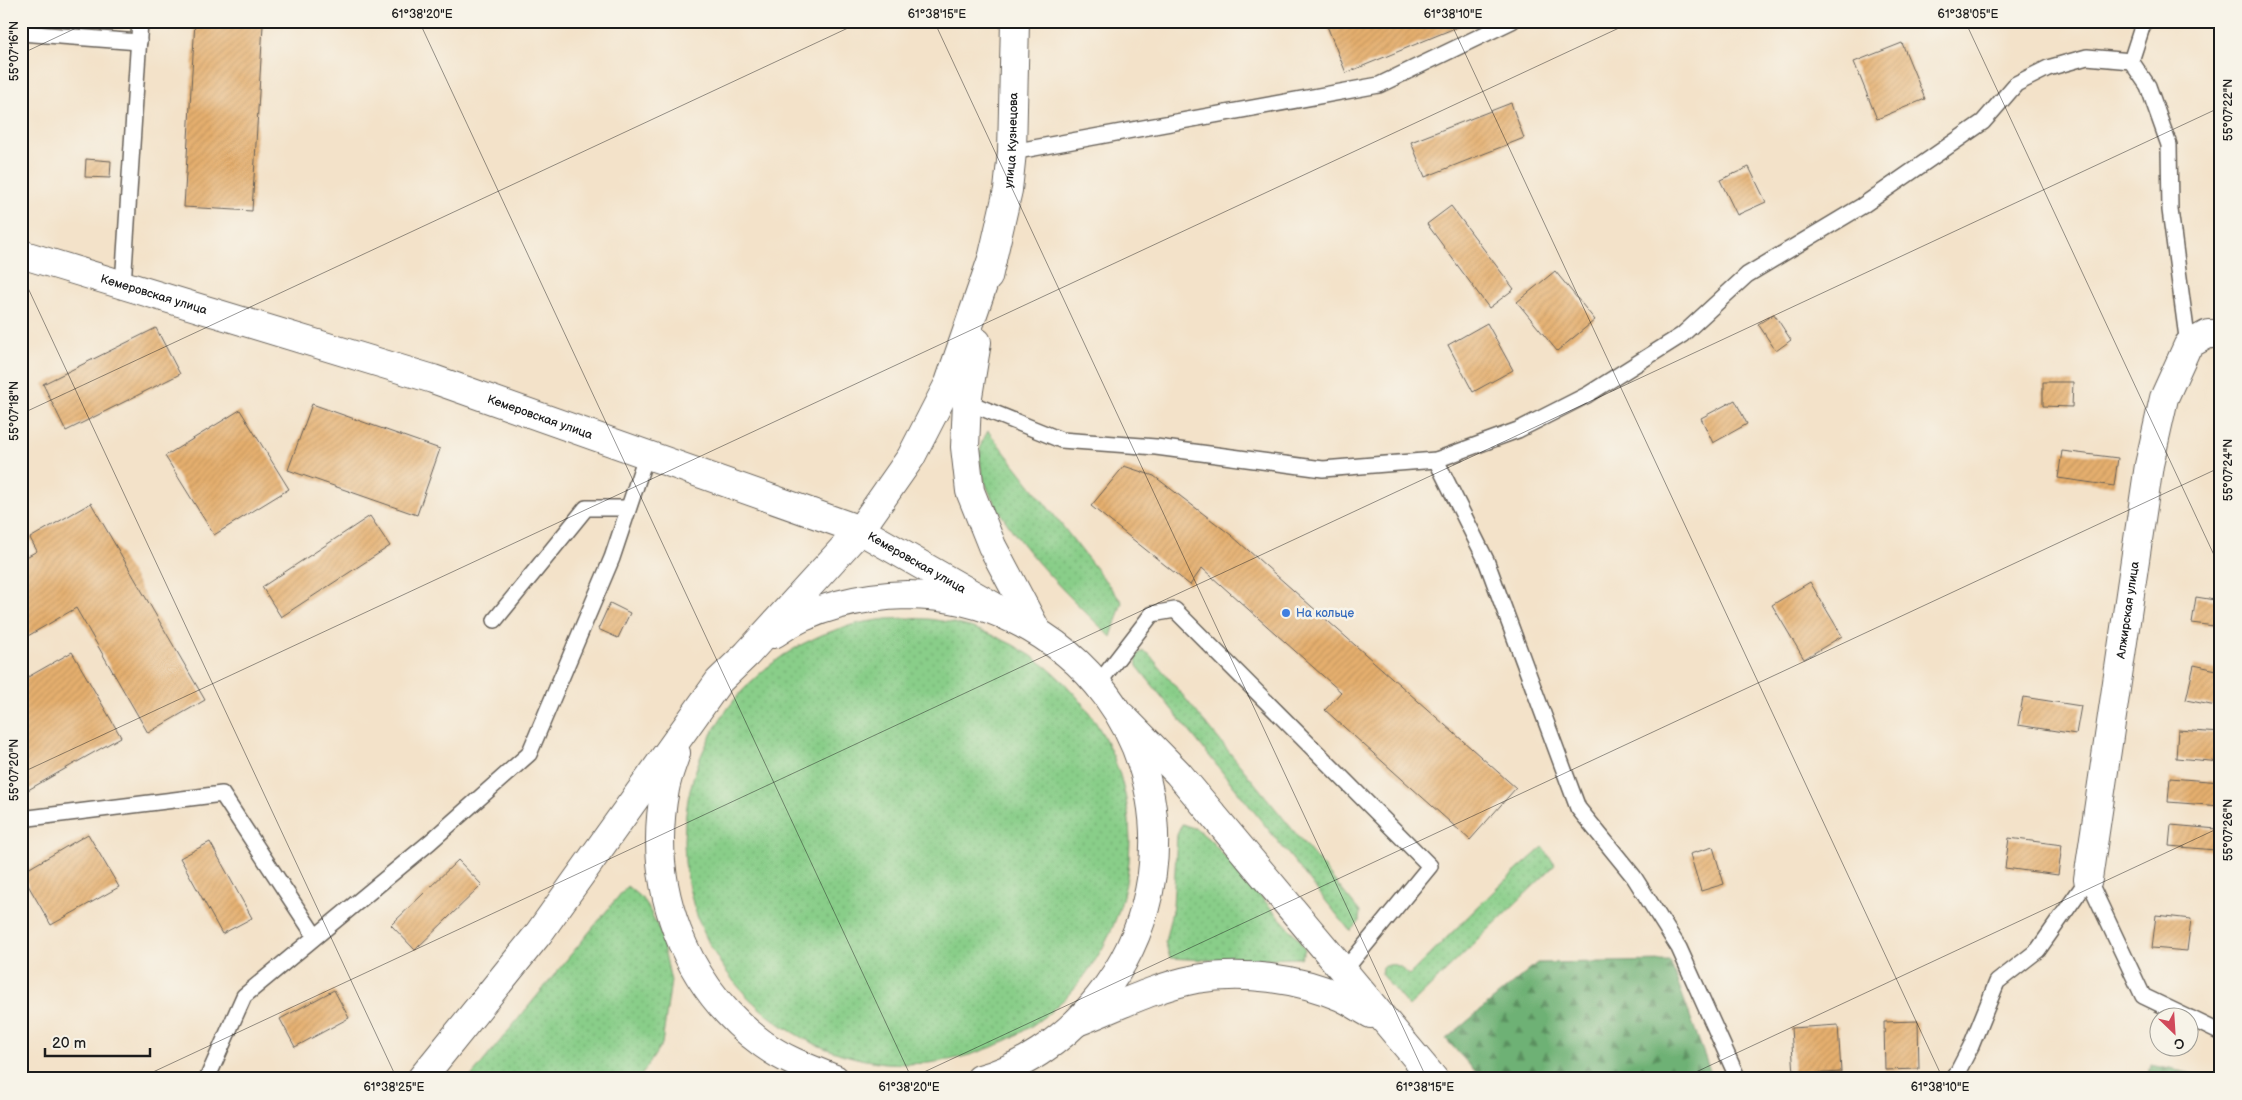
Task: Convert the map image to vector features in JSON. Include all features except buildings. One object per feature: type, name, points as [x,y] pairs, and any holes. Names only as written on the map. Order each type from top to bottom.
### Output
[{"type":"main road","name":"улица Кузнецова","points":[[992,259],[1008,190],[1012,152],[1017,23]]},
{"type":"main road","name":"Кемеровская улица","points":[[21,254],[433,379],[646,456],[860,530],[1037,631]]},
{"type":"main road","points":[[992,259],[967,402],[965,447],[970,491],[992,546],[1037,631]]},
{"type":"main road","points":[[421,1079],[539,933],[720,681],[860,530],[911,457],[949,383],[992,259]]},
{"type":"main road","points":[[2188,345],[2208,334],[2221,334]]},
{"type":"main road","name":"Алжирская улица","points":[[2088,879],[2149,466],[2164,398],[2188,345]]},
{"type":"main road","points":[[747,654],[778,631],[812,614],[848,602],[886,595],[924,595],[962,601],[1001,613],[1037,631],[1070,655],[1098,684],[1120,714],[1178,773],[1434,1079]]},
{"type":"main road","points":[[697,712],[678,749],[665,788],[660,830],[661,871],[669,912],[684,950],[705,986],[732,1018],[764,1045],[800,1066],[835,1079]]},
{"type":"main road","points":[[980,1079],[1019,1063],[1050,1045],[1078,1022],[1103,994],[1123,963],[1139,930],[1151,885],[1155,857],[1154,820],[1148,783],[1137,748],[1120,714]]},
{"type":"main road","points":[[1078,1022],[1161,989],[1196,979],[1235,976],[1302,984],[1342,997],[1387,1024]]},
{"type":"lane","points":[[123,285],[140,21]]},
{"type":"lane","points":[[1012,152],[1379,85],[1512,21]]},
{"type":"lane","points":[[2131,61],[2144,21]]},
{"type":"lane","points":[[21,33],[139,42]]},
{"type":"lane","points":[[967,402],[1061,440],[1156,447],[1323,469],[1436,460],[1527,426],[1587,395],[1682,335],[1746,275],[1862,206],[1983,122],[2016,84],[2048,68],[2087,57],[2131,61]]},
{"type":"lane","points":[[2131,61],[2148,86],[2169,145],[2170,210],[2188,345]]},
{"type":"lane","points":[[207,1079],[244,996],[430,842],[529,754],[612,558],[646,456]]},
{"type":"lane","points":[[1436,460],[1486,560],[1578,808],[1634,877],[1679,948],[1738,1079]]},
{"type":"lane","points":[[495,620],[586,508],[628,508]]},
{"type":"lane","points":[[1098,684],[1152,614],[1175,610],[1430,866],[1343,972]]},
{"type":"lane","points":[[29,818],[222,794],[316,936]]},
{"type":"lane","points":[[1954,1079],[1971,1046],[1997,982],[2038,950],[2088,879],[2143,996],[2168,1008]]},
{"type":"lane","points":[[2200,1023],[2221,1033]]},
{"type":"green space","points":[[988,431],[1122,602],[1111,637],[1049,575],[1006,522],[990,495],[981,469],[981,445]]},
{"type":"green space","points":[[907,618],[929,619],[950,623],[992,635],[1031,656],[1064,684],[1092,717],[1113,756],[1125,798],[1129,819],[1129,863],[1125,884],[1113,926],[1092,965],[1064,998],[1031,1026],[992,1047],[950,1059],[929,1063],[907,1064],[885,1063],[864,1059],[822,1047],[783,1026],[750,998],[722,965],[701,926],[689,884],[685,863],[684,841],[685,819],[689,798],[701,756],[722,717],[750,684],[783,656],[822,635],[864,623],[885,619]]},
{"type":"green space","points":[[1143,651],[1149,654],[1360,912],[1359,922],[1350,931],[1137,666],[1136,655]]},
{"type":"green space","points":[[1182,824],[1197,829],[1211,841],[1297,937],[1305,950],[1301,958],[1207,960],[1170,958],[1165,942],[1173,906],[1177,835]]},
{"type":"green space","points":[[1543,847],[1555,865],[1409,1007],[1381,974],[1382,967],[1397,965],[1409,975],[1497,888]]},
{"type":"green space","points":[[627,886],[645,901],[660,931],[671,981],[662,1044],[639,1079],[469,1079]]},
{"type":"green space","points":[[1670,961],[1713,1079],[1482,1079],[1446,1039],[1537,963]]},
{"type":"green space","points":[[2151,1065],[2217,1079],[2148,1079]]},
{"type":"place","name":"На кольце","points":[[1286,613]]}]
